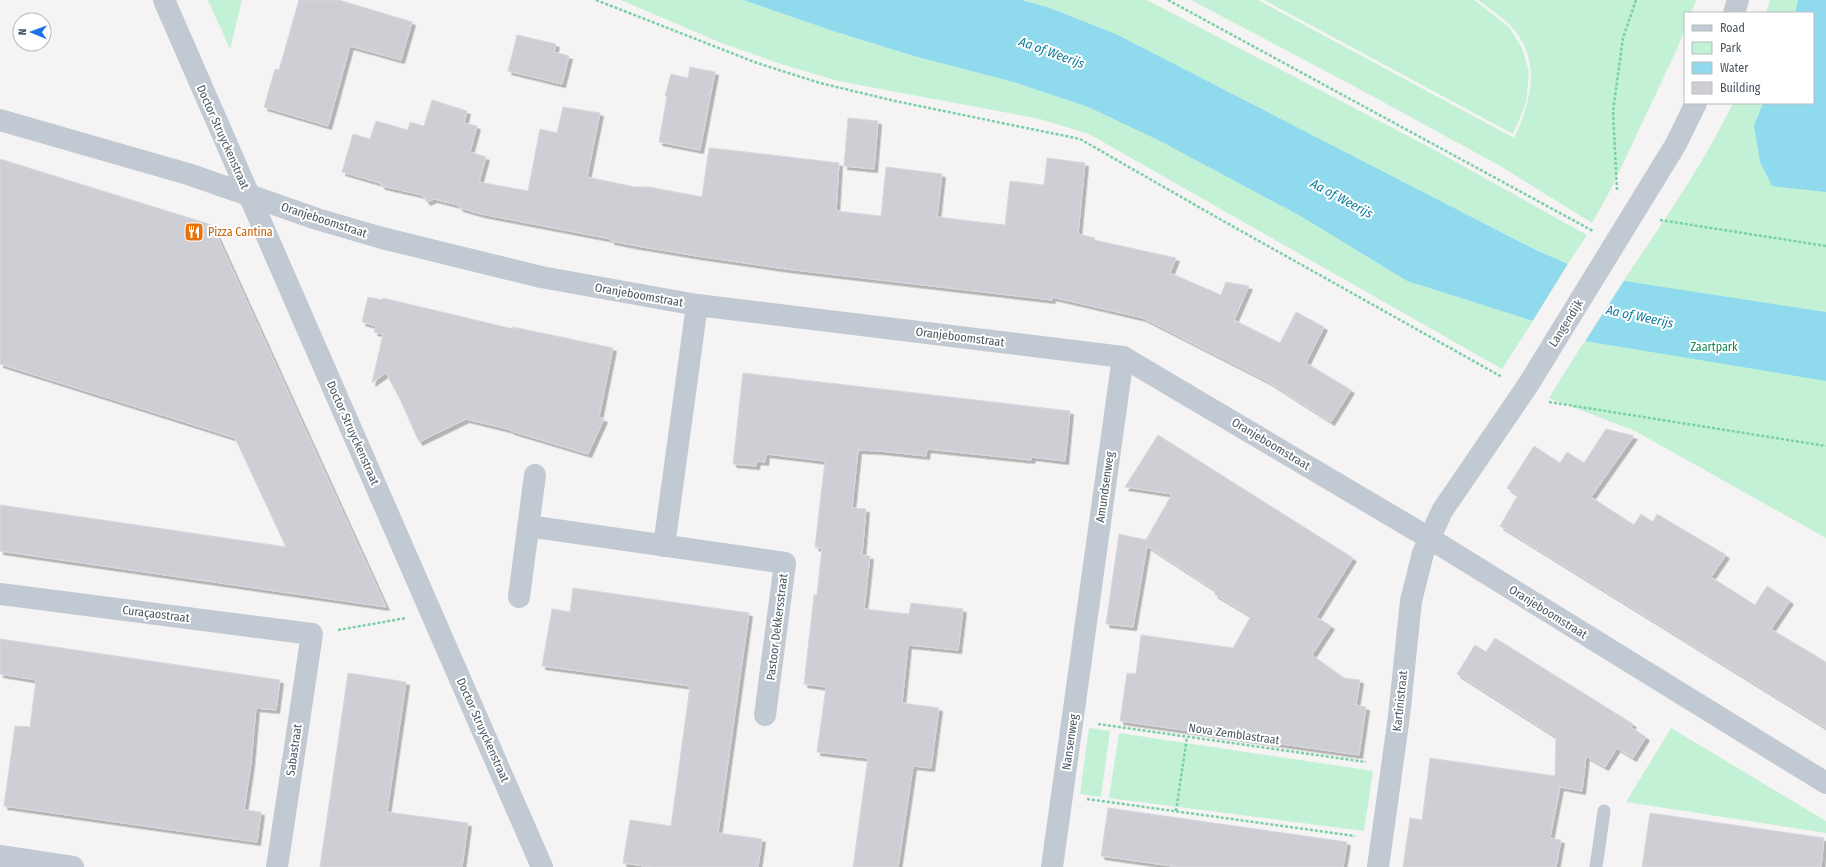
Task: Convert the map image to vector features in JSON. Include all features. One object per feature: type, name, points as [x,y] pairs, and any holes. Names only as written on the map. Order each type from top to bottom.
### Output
[{"type":"street","name":"Doctor Struyckenstraat","points":[[164,0],[542,867]]},
{"type":"street","points":[[1734,12],[1738,0]]},
{"type":"street","name":"Langendijk","points":[[1429,538],[1442,511],[1534,393],[1612,248],[1676,144],[1696,104]]},
{"type":"street","name":"Oranjeboomstraat","points":[[0,120],[188,174],[317,219],[431,252],[541,277],[697,305],[1122,356],[1429,538],[1826,783]]},
{"type":"street","points":[[664,546],[697,305]]},
{"type":"street","name":"Amundsenweg","points":[[1087,617],[1122,356]]},
{"type":"street","points":[[519,598],[535,475]]},
{"type":"street","name":"Pastoor Dekkersstraat","points":[[528,526],[785,563],[765,715]]},
{"type":"street","name":"Kartinistraat","points":[[1378,867],[1392,766],[1411,601],[1420,560],[1429,538]]},
{"type":"street","name":"Curaçaostraat","points":[[0,594],[312,634]]},
{"type":"street","name":"Nansenweg","points":[[1052,867],[1087,617]]},
{"type":"street","name":"Sabastraat","points":[[277,867],[312,634]]},
{"type":"street","points":[[0,856],[73,867]]},
{"type":"lane","points":[[1596,867],[1604,811]]},
{"type":"path","points":[[596,0],[757,63],[820,83],[895,101],[1080,140],[1504,378]]},
{"type":"path","points":[[1168,0],[1596,233],[1612,248]]},
{"type":"path","points":[[1617,198],[1613,110],[1623,38],[1636,0]]},
{"type":"path","points":[[1655,219],[1826,246]]},
{"type":"path","points":[[1534,393],[1826,446]]},
{"type":"path","points":[[312,634],[432,614]]},
{"type":"path","name":"Nova Zemblastraat","points":[[1073,721],[1392,766]]},
{"type":"path","points":[[1176,811],[1187,737]]},
{"type":"path","points":[[1063,795],[1381,840]]},
{"type":"green space","points":[[208,0],[242,0],[230,49]]},
{"type":"green space","points":[[621,0],[743,0],[836,32],[914,56],[1013,82],[1088,107],[1160,141],[1302,217],[1407,281],[1533,321],[1502,369],[1089,134],[1040,119],[838,81],[781,64],[719,42]]},
{"type":"green space","points":[[1022,0],[1147,0],[1429,147],[1587,235],[1568,264],[1534,249],[1116,34],[1050,8]]},
{"type":"green space","points":[[1191,0],[1258,0],[1514,138],[1529,95],[1531,80],[1527,51],[1520,38],[1510,25],[1478,0],[1696,0],[1691,12],[1684,12],[1684,31],[1676,51],[1611,189],[1592,223],[1502,167]]},
{"type":"green space","points":[[1264,0],[1474,0],[1509,27],[1522,48],[1529,72],[1526,103],[1513,134]]},
{"type":"green space","name":"Zaartpark","points":[[1770,0],[1826,0],[1826,538],[1635,431],[1549,398],[1600,316],[1686,187],[1732,104],[1814,104],[1814,12],[1766,12]]},
{"type":"green space","points":[[1089,728],[1110,731],[1101,797],[1080,794]]},
{"type":"green space","points":[[1671,728],[1826,821],[1826,833],[1626,802]]},
{"type":"green space","points":[[1119,733],[1373,771],[1364,831],[1109,798]]},
{"type":"water","name":"Aa of Weerijs","points":[[743,0],[1022,0],[1050,8],[1116,34],[1534,249],[1568,264],[1624,281],[1826,312],[1826,381],[1585,341],[1533,321],[1407,281],[1302,217],[1160,141],[1088,107],[1013,82],[914,56],[836,32]]},
{"type":"water","points":[[1798,0],[1826,0],[1826,192],[1772,186],[1760,162],[1754,126],[1763,104],[1814,104],[1814,12],[1795,12]]},
{"type":"pier","points":[[1569,262],[1625,279],[1584,343],[1532,322]]},
{"type":"building","points":[[299,0],[339,0],[412,22],[401,60],[350,46],[328,126],[264,107],[275,69],[279,70]]},
{"type":"building","points":[[517,35],[556,44],[554,52],[569,56],[562,84],[508,71]]},
{"type":"building","points":[[690,67],[715,72],[700,150],[659,142],[667,96],[665,96],[671,74],[688,78]]},
{"type":"building","points":[[432,100],[467,111],[464,123],[477,126],[470,152],[486,157],[479,182],[528,191],[540,129],[557,133],[563,107],[600,113],[587,177],[635,187],[649,187],[702,197],[709,148],[839,163],[836,211],[881,216],[886,167],[942,174],[937,217],[1005,225],[1010,181],[1044,185],[1047,158],[1085,163],[1078,234],[1095,238],[1094,240],[1176,258],[1170,273],[1221,295],[1226,282],[1249,286],[1234,320],[1280,343],[1296,312],[1324,327],[1306,363],[1351,390],[1331,422],[1267,381],[1143,318],[1052,297],[1052,300],[786,269],[637,246],[611,241],[611,239],[481,214],[460,208],[458,205],[434,199],[427,202],[422,195],[382,186],[380,183],[342,172],[353,134],[370,139],[376,121],[408,130],[410,122],[424,126]]},
{"type":"building","points":[[848,118],[878,121],[874,169],[844,166]]},
{"type":"building","points":[[0,159],[212,225],[386,607],[0,551],[0,505],[286,547],[235,438],[0,364]]},
{"type":"building","points":[[368,297],[382,300],[383,298],[513,329],[513,327],[613,348],[599,417],[604,419],[588,454],[511,430],[466,419],[419,442],[400,399],[386,373],[372,383],[383,334],[374,332],[376,326],[362,322]]},
{"type":"building","points":[[743,373],[1070,411],[1065,461],[1032,457],[1031,460],[927,449],[926,456],[858,450],[852,508],[866,509],[862,555],[870,556],[864,609],[909,614],[911,603],[963,609],[958,650],[908,645],[902,703],[939,708],[931,768],[913,766],[898,867],[853,867],[868,758],[817,752],[826,687],[804,684],[814,595],[817,595],[822,548],[815,547],[825,461],[766,454],[765,462],[757,461],[756,466],[733,464]]},
{"type":"building","points":[[1606,429],[1634,436],[1591,497],[1634,525],[1641,514],[1653,522],[1657,514],[1726,555],[1711,577],[1755,605],[1767,586],[1790,601],[1771,629],[1826,662],[1826,728],[1500,526],[1518,495],[1507,488],[1534,446],[1560,463],[1567,452],[1584,463]]},
{"type":"building","points":[[1158,435],[1353,558],[1316,617],[1331,626],[1312,655],[1344,678],[1360,680],[1356,705],[1366,707],[1359,755],[1120,721],[1127,673],[1136,674],[1141,635],[1233,648],[1251,616],[1214,594],[1216,591],[1147,546],[1133,627],[1106,624],[1119,534],[1146,540],[1172,494],[1125,487]]},
{"type":"building","points":[[573,588],[749,613],[718,833],[762,839],[758,867],[652,867],[623,863],[630,820],[671,826],[690,686],[542,666],[552,609],[570,612]]},
{"type":"building","points":[[1495,638],[1633,724],[1631,727],[1646,737],[1633,758],[1617,748],[1605,767],[1586,756],[1582,791],[1560,787],[1550,838],[1561,840],[1556,867],[1403,867],[1410,818],[1422,820],[1430,758],[1555,776],[1556,737],[1457,674],[1475,645],[1486,652]]},
{"type":"building","points":[[0,639],[280,680],[276,710],[256,708],[251,763],[244,810],[261,812],[257,842],[4,806],[15,726],[30,727],[36,680],[0,674]]},
{"type":"building","points":[[348,673],[406,682],[387,812],[468,823],[462,867],[320,867]]},
{"type":"building","points":[[1108,808],[1347,842],[1343,867],[1179,867],[1101,856]]},
{"type":"building","points":[[1650,813],[1824,838],[1821,867],[1642,867]]},
{"type":"place","name":"Pizza Cantina","points":[[194,232]]}]
